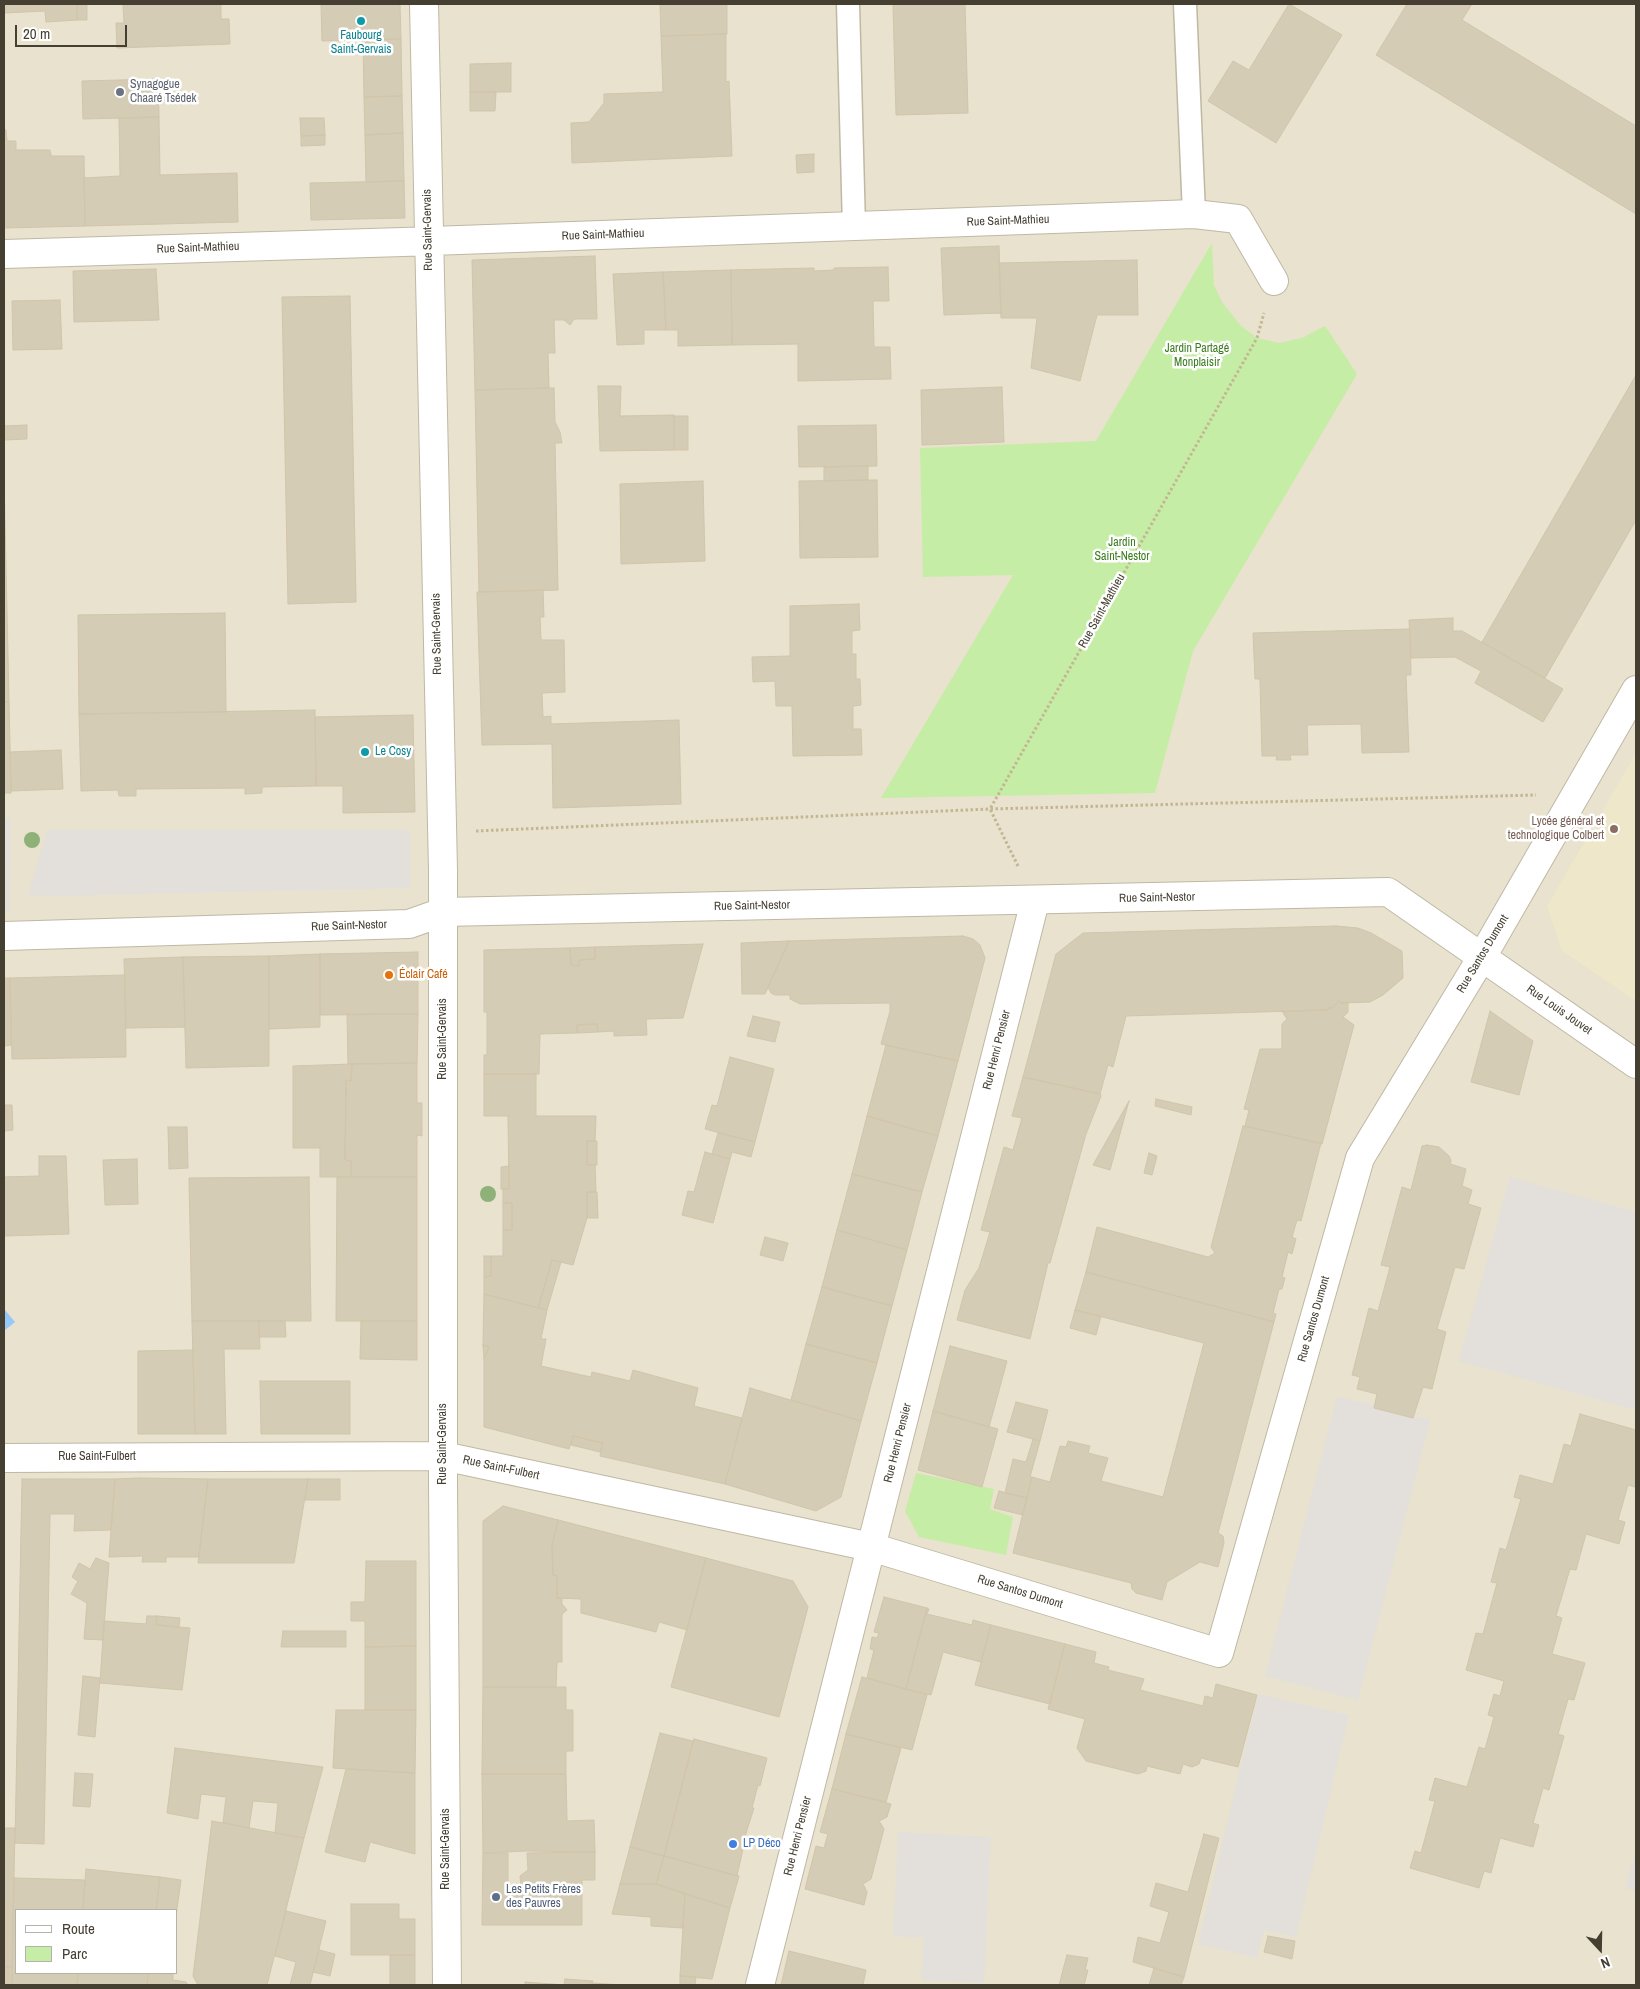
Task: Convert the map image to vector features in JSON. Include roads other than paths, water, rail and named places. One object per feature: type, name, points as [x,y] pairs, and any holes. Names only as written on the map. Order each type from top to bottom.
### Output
[{"type":"street","name":"Rue Saint-Gervais","points":[[424,4],[442,832],[443,1456],[447,1985]]},
{"type":"street","name":"Rue Saint-Mathieu","points":[[4,254],[854,227],[1194,214],[1238,220],[1274,281]]},
{"type":"street","name":"Rue Santos Dumont","points":[[871,1547],[1219,1653],[1360,1158],[1482,957],[1636,690]]},
{"type":"street","name":"Rue Saint-Nestor","points":[[4,936],[409,924],[442,912],[1035,901],[1388,892],[1482,957]]},
{"type":"street","name":"Rue Henri Pensier","points":[[760,1985],[1035,901]]},
{"type":"street","name":"Rue Louis Jouvet","points":[[1482,957],[1636,1064]]},
{"type":"street","name":"Rue Saint-Fulbert","points":[[4,1458],[443,1456],[871,1547]]},
{"type":"lane","points":[[848,4],[854,227]]},
{"type":"lane","points":[[1185,4],[1194,214]]},
{"type":"water","points":[[4,1309],[15,1322],[4,1331]]},
{"type":"place","name":"Faubourg Saint-Gervais","points":[[361,21]]},
{"type":"place","name":"Synagogue Chaaré Tsédek","points":[[120,92]]},
{"type":"place","name":"Le Cosy","points":[[365,752]]},
{"type":"place","name":"Lycée général et technologique Colbert","points":[[1614,829]]},
{"type":"place","name":"Éclair Café","points":[[389,975]]},
{"type":"place","name":"LP Déco","points":[[733,1844]]},
{"type":"place","name":"Les Petits Frères des Pauvres","points":[[496,1897]]},
{"type":"park label","name":"Jardin Partagé Monplaisir","points":[[1197,356]]},
{"type":"park label","name":"Jardin Saint-Nestor","points":[[1122,550]]}]
